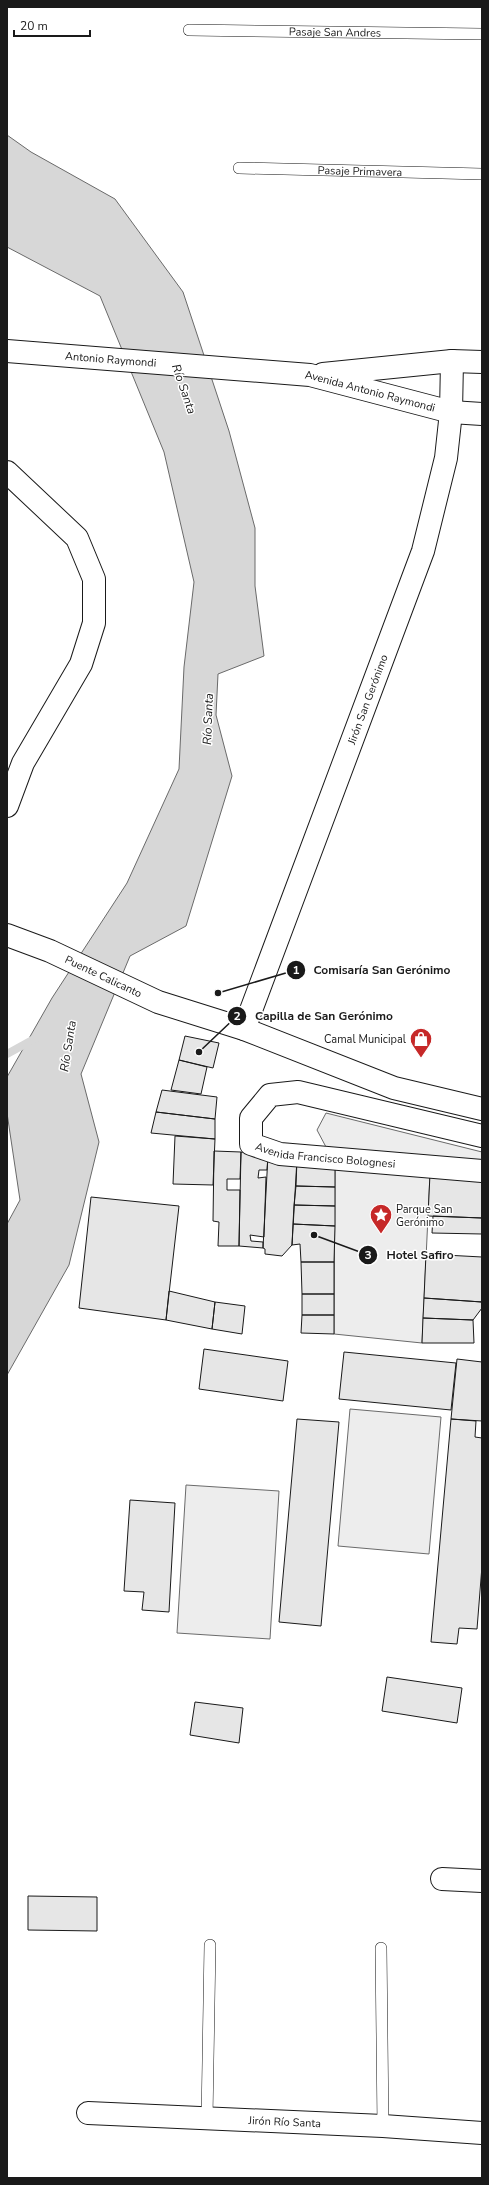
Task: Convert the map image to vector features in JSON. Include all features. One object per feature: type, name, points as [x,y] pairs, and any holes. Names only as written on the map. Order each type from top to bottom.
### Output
[{"type":"main road","name":"Antonio Raymondi","points":[[7,351],[310,375]]},
{"type":"main road","name":"Avenida Antonio Raymondi","points":[[310,375],[452,361],[482,362]]},
{"type":"main road","name":"Jirón San Gerónimo","points":[[244,1029],[423,552],[446,458],[451,412],[452,361]]},
{"type":"main road","name":"Avenida Antonio Raymondi","points":[[310,375],[451,412],[482,414]]},
{"type":"main road","points":[[7,472],[77,538],[94,579],[94,623],[81,664],[23,763],[7,806]]},
{"type":"main road","name":"Puente Calicanto","points":[[7,935],[50,951],[158,1002],[244,1029]]},
{"type":"main road","points":[[244,1029],[394,1088],[482,1109]]},
{"type":"main road","name":"Avenida Francisco Bolognesi","points":[[482,1136],[298,1092],[270,1095],[251,1118],[251,1144],[280,1154],[471,1172],[482,1171]]},
{"type":"main road","points":[[442,1879],[482,1881]]},
{"type":"main road","name":"Jirón Río Santa","points":[[88,2113],[383,2126],[482,2133]]},
{"type":"lane","name":"Pasaje San Andres","points":[[189,30],[482,34]]},
{"type":"lane","name":"Pasaje Primavera","points":[[239,168],[482,174]]},
{"type":"lane","points":[[207,2119],[210,1945]]},
{"type":"lane","points":[[381,1948],[383,2126]]},
{"type":"shaded area","points":[[326,1113],[482,1152],[482,1161],[326,1147],[317,1130]]},
{"type":"shaded area","name":"Parque San Gerónimo","points":[[335,1163],[430,1174],[422,1343],[334,1334]]},
{"type":"shaded area","points":[[350,1409],[441,1417],[429,1554],[338,1546]]},
{"type":"shaded area","points":[[186,1485],[279,1491],[270,1639],[177,1633]]},
{"type":"water","name":"Río Santa","points":[[7,135],[31,152],[115,199],[183,292],[229,431],[255,528],[255,586],[264,656],[218,674],[216,715],[232,776],[186,926],[130,956],[81,1074],[99,1142],[69,1265],[7,1375],[7,1224],[20,1200],[7,1113],[7,1077],[52,998],[127,883],[179,769],[184,667],[194,582],[164,452],[100,296],[7,247]]},
{"type":"building","points":[[185,1036],[219,1043],[213,1068],[179,1060]]},
{"type":"building","points":[[179,1060],[207,1067],[201,1094],[171,1090]]},
{"type":"building","points":[[162,1090],[217,1097],[215,1119],[156,1112]]},
{"type":"building","points":[[156,1112],[215,1119],[215,1139],[151,1133]]},
{"type":"building","points":[[175,1136],[215,1139],[213,1185],[173,1184]]},
{"type":"building","points":[[214,1151],[241,1152],[240,1179],[227,1179],[227,1190],[240,1190],[239,1246],[218,1246],[219,1222],[213,1221]]},
{"type":"building","points":[[241,1152],[268,1155],[267,1170],[259,1170],[258,1178],[266,1177],[264,1237],[250,1235],[251,1241],[263,1242],[263,1248],[239,1246]]},
{"type":"building","points":[[268,1155],[297,1159],[292,1245],[282,1256],[265,1254],[265,1249],[263,1248]]},
{"type":"building","points":[[297,1159],[335,1163],[335,1187],[296,1186]]},
{"type":"building","points":[[430,1174],[482,1177],[482,1218],[428,1216]]},
{"type":"building","points":[[296,1186],[335,1187],[335,1206],[294,1205]]},
{"type":"building","points":[[91,1197],[179,1206],[166,1320],[79,1308]]},
{"type":"building","points":[[294,1205],[335,1206],[335,1226],[293,1224]]},
{"type":"building","points":[[433,1216],[482,1218],[482,1234],[432,1233]]},
{"type":"building","points":[[293,1224],[335,1226],[334,1262],[301,1262],[300,1244],[292,1245]]},
{"type":"building","points":[[426,1254],[482,1257],[482,1302],[424,1298]]},
{"type":"building","points":[[301,1262],[334,1262],[334,1294],[302,1294]]},
{"type":"building","points":[[169,1291],[215,1302],[212,1329],[166,1320]]},
{"type":"building","points":[[302,1294],[334,1294],[334,1315],[302,1315]]},
{"type":"building","points":[[424,1298],[482,1302],[482,1308],[473,1320],[423,1318]]},
{"type":"building","points":[[215,1302],[245,1306],[242,1334],[212,1329]]},
{"type":"building","points":[[302,1315],[334,1315],[334,1334],[301,1333]]},
{"type":"building","points":[[423,1318],[473,1320],[474,1343],[422,1343]]},
{"type":"building","points":[[204,1349],[288,1361],[283,1401],[199,1389]]},
{"type":"building","points":[[344,1352],[456,1363],[451,1410],[339,1399]]},
{"type":"building","points":[[457,1359],[482,1362],[482,1421],[451,1419]]},
{"type":"building","points":[[297,1419],[339,1422],[321,1626],[279,1622]]},
{"type":"building","points":[[451,1419],[476,1421],[475,1437],[482,1438],[482,1566],[477,1629],[459,1628],[457,1644],[431,1642]]},
{"type":"building","points":[[130,1500],[175,1503],[169,1612],[142,1610],[144,1592],[124,1591]]},
{"type":"building","points":[[387,1677],[462,1688],[457,1723],[382,1711]]},
{"type":"building","points":[[195,1702],[243,1708],[239,1743],[190,1735]]},
{"type":"building","points":[[28,1896],[97,1897],[97,1931],[28,1930]]},
{"type":"waterway","points":[[7,1054],[36,1038]]},
{"type":"place","name":"Comisaría San Gerónimo","points":[[218,993]]},
{"type":"place","name":"Capilla de San Gerónimo","points":[[199,1052]]},
{"type":"place","name":"Camal Municipal","points":[[421,1058]]},
{"type":"place","name":"Parque San Gerónimo","points":[[381,1234]]},
{"type":"place","name":"Hotel Safiro","points":[[314,1235]]}]
